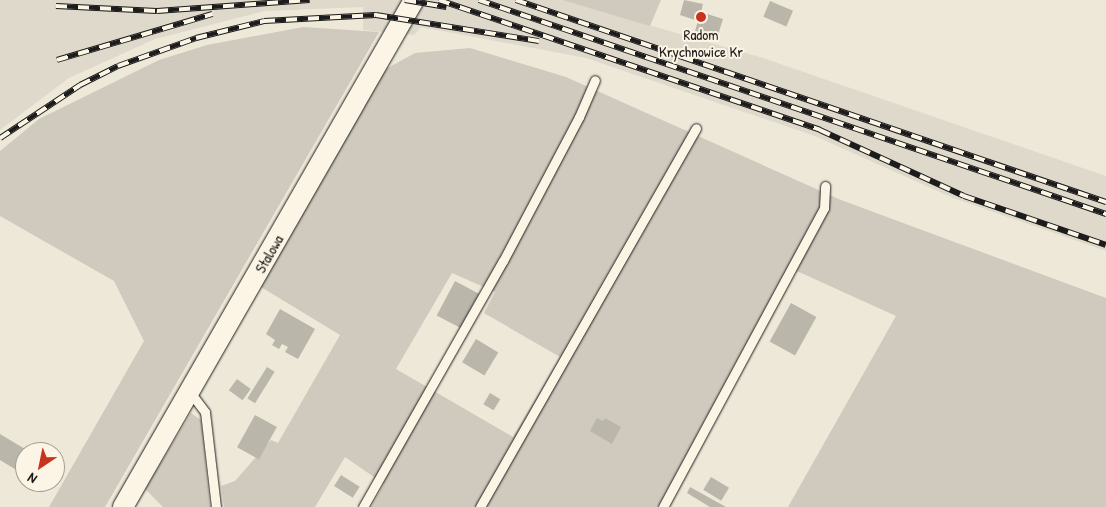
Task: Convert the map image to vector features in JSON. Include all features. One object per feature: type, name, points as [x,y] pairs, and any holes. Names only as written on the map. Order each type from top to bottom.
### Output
[{"type":"street","name":"Stalowa","points":[[123,507],[414,0]]},
{"type":"lane","points":[[363,507],[503,261],[579,117],[595,80]]},
{"type":"lane","points":[[480,507],[696,128]]},
{"type":"lane","points":[[663,507],[824,208],[825,186]]},
{"type":"lane","points":[[190,392],[205,412],[216,507]]},
{"type":"shaded area","points":[[0,0],[562,0],[763,58],[1106,176],[1106,251],[953,198],[815,136],[586,58],[421,27],[414,35],[363,30],[363,7],[265,11],[155,39],[69,78],[0,130]]},
{"type":"shaded area","points":[[562,0],[661,0],[650,26]]},
{"type":"shaded area","points":[[303,27],[379,32],[105,507],[49,507],[58,492],[65,492],[65,479],[144,341],[114,281],[0,216],[0,151],[39,119],[159,60],[207,45]]},
{"type":"shaded area","points":[[470,48],[566,77],[841,200],[1106,298],[1106,507],[788,507],[896,316],[788,267],[658,507],[371,507],[384,484],[345,457],[315,507],[224,507],[221,486],[235,481],[271,440],[278,443],[340,335],[261,287],[384,70],[415,53]],"holes":[[[452,273],[495,292],[484,313],[560,357],[513,437],[396,369]]]},
{"type":"shaded area","points":[[191,413],[201,420],[210,507],[163,507],[145,489]]},
{"type":"building","name":"Radom Krychnowice Kr","points":[[684,0],[703,4],[701,12],[723,19],[717,38],[695,31],[698,21],[680,15]]},
{"type":"building","points":[[770,1],[793,11],[786,26],[763,17]]},
{"type":"building","points":[[455,281],[479,294],[461,328],[437,315]]},
{"type":"building","points":[[791,303],[816,317],[795,356],[770,341]]},
{"type":"building","points":[[280,309],[315,329],[298,359],[285,352],[288,347],[282,344],[279,349],[272,345],[275,340],[266,334]]},
{"type":"building","points":[[476,339],[498,352],[484,376],[462,362]]},
{"type":"building","points":[[267,367],[275,372],[255,403],[247,398]]},
{"type":"building","points":[[237,379],[251,389],[243,400],[229,390]]},
{"type":"building","points":[[490,393],[500,399],[494,410],[483,404]]},
{"type":"building","points":[[255,415],[277,427],[259,459],[237,447]]},
{"type":"building","points":[[597,418],[603,421],[605,418],[621,427],[612,444],[590,431]]},
{"type":"building","points":[[0,434],[15,443],[15,469],[0,460]]},
{"type":"building","points":[[341,475],[360,487],[353,498],[334,486]]},
{"type":"building","points":[[711,477],[729,488],[721,501],[703,490]]},
{"type":"building","points":[[690,487],[726,507],[710,507],[687,493]]},
{"type":"railway","points":[[56,6],[157,11],[310,0]]},
{"type":"railway","points":[[405,0],[446,7]]},
{"type":"railway","points":[[439,0],[820,130],[964,196],[1106,245]]},
{"type":"railway","points":[[479,0],[1106,214]]},
{"type":"railway","points":[[516,0],[1106,202]]},
{"type":"railway","points":[[57,60],[212,14]]},
{"type":"railway","points":[[0,138],[80,85],[118,66],[196,38],[264,21],[376,15],[539,41]]},
{"type":"place","name":"Radom Krychnowice Kr","points":[[701,17]]}]
